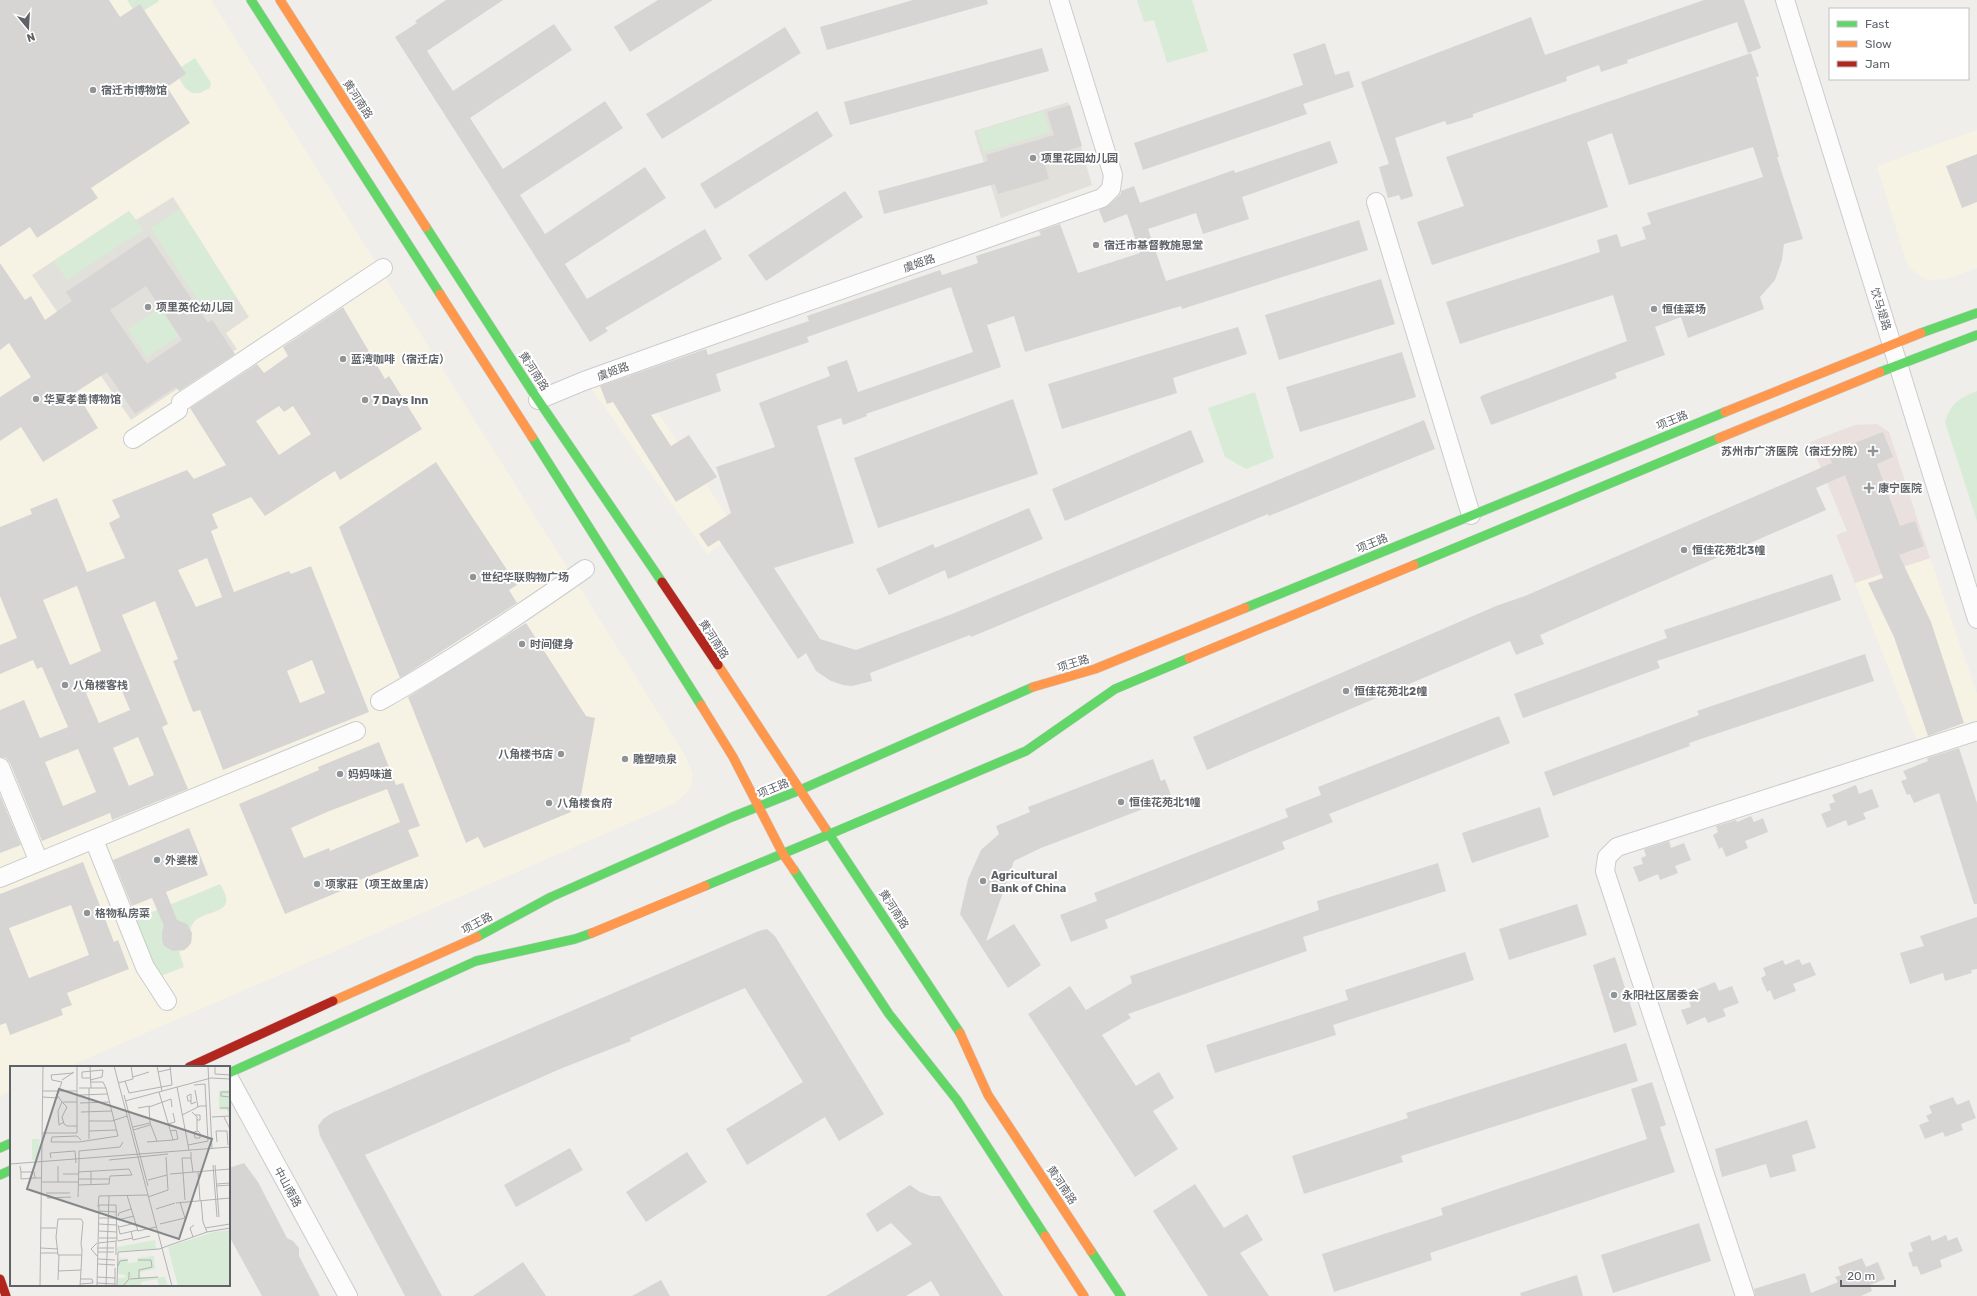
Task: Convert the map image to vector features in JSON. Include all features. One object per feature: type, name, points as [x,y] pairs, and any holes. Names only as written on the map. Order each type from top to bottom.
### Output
[{"type":"main road","points":[[251,0],[519,417],[733,757],[760,806],[783,854],[889,1014],[957,1100],[1084,1296]]},
{"type":"main road","name":"黄河南路","points":[[280,0],[538,400],[830,834],[958,1029],[988,1095],[1120,1296]]},
{"type":"main road","name":"项王路","points":[[191,1066],[382,978],[467,942],[551,898],[1030,688],[1095,669],[1892,344],[1977,313]]},
{"type":"main road","points":[[230,1073],[476,961],[575,939],[606,928],[783,854],[1026,751],[1115,690],[1898,364],[1977,335]]},
{"type":"main road","points":[[0,1148],[10,1143]]},
{"type":"main road","points":[[0,1175],[10,1170]]},
{"type":"main road","points":[[0,1279],[6,1296]]},
{"type":"street","name":"虞姬路","points":[[538,400],[584,381],[1102,198],[1111,189],[1113,175],[1058,0]]},
{"type":"street","name":"饮马堤路","points":[[1785,0],[1977,619]]},
{"type":"street","points":[[1376,202],[1471,515]]},
{"type":"street","points":[[133,439],[179,406],[384,268]]},
{"type":"street","points":[[380,701],[446,663],[523,613],[584,569]]},
{"type":"street","points":[[0,878],[356,731]]},
{"type":"street","points":[[1745,1296],[1605,871],[1607,857],[1617,847],[1977,731]]},
{"type":"street","points":[[0,767],[39,862]]},
{"type":"street","points":[[94,840],[145,967],[167,1002]]},
{"type":"street","name":"中山南路","points":[[230,1080],[348,1296]]},
{"type":"shaded area","points":[[0,0],[211,0],[686,757],[693,774],[690,789],[676,803],[69,1066],[10,1066],[10,1091],[0,1096]]},
{"type":"shaded area","name":"项里花园幼儿园","points":[[1068,102],[1092,185],[1001,218],[974,131]]},
{"type":"shaded area","points":[[1977,130],[1977,268],[1946,279],[1928,280],[1918,275],[1907,264],[1877,166]]},
{"type":"shaded area","name":"项里英伦幼儿园","points":[[173,197],[249,317],[226,333],[237,349],[131,420],[32,275],[129,211],[136,220]]},
{"type":"shaded area","points":[[630,371],[738,532],[707,554],[589,385]]},
{"type":"shaded area","name":"康宁医院","points":[[1877,424],[1889,432],[1930,558],[1855,583],[1836,535],[1847,531],[1810,442],[1855,425]]},
{"type":"shaded area","points":[[1930,558],[1977,694],[1977,724],[1918,743],[1855,583]]},
{"type":"green space","points":[[127,0],[158,0],[159,1],[137,15]]},
{"type":"green space","points":[[1137,0],[1192,0],[1208,51],[1167,63],[1154,20],[1144,22]]},
{"type":"green space","points":[[195,58],[211,83],[210,88],[200,93],[192,93],[185,88],[175,71]]},
{"type":"green space","points":[[1043,111],[1050,132],[984,152],[977,131]]},
{"type":"green space","points":[[180,209],[236,297],[207,315],[151,228]]},
{"type":"green space","points":[[129,211],[143,230],[67,280],[54,261]]},
{"type":"green space","points":[[160,308],[179,336],[147,357],[128,329]]},
{"type":"green space","points":[[1977,391],[1977,521],[1945,422],[1950,410],[1956,402]]},
{"type":"green space","points":[[1255,392],[1274,458],[1246,469],[1225,457],[1208,408]]},
{"type":"green space","points":[[220,884],[225,895],[226,902],[223,907],[197,919],[192,925],[191,943],[184,950],[179,951],[184,967],[158,977],[135,919]]},
{"type":"building","points":[[0,0],[109,0],[120,17],[140,4],[186,74],[167,87],[190,123],[91,188],[98,198],[37,238],[30,227],[0,247]]},
{"type":"building","points":[[446,0],[503,0],[427,51],[453,91],[554,24],[572,50],[470,118],[503,169],[605,101],[623,128],[520,195],[545,234],[645,167],[666,198],[565,264],[587,299],[705,229],[722,259],[605,328],[608,331],[590,342],[395,37],[417,23],[415,21]]},
{"type":"building","points":[[658,0],[713,0],[630,52],[614,27]]},
{"type":"building","points":[[913,0],[987,0],[988,4],[827,50],[820,27]]},
{"type":"building","points":[[1704,0],[1744,0],[1761,48],[1748,53],[1737,22],[1627,60],[1628,63],[1601,72],[1599,65],[1566,77],[1567,81],[1473,114],[1473,117],[1447,125],[1445,121],[1395,138],[1413,196],[1401,200],[1399,195],[1388,198],[1379,167],[1389,164],[1361,82],[1531,17],[1545,55]]},
{"type":"building","points":[[785,27],[801,53],[662,139],[646,114]]},
{"type":"building","points":[[1325,43],[1335,75],[1349,71],[1354,87],[1303,104],[1307,114],[1143,170],[1134,143],[1303,85],[1293,54]]},
{"type":"building","points":[[1042,48],[1049,71],[850,125],[844,102]]},
{"type":"building","points":[[1751,53],[1759,76],[1756,77],[1779,157],[1777,157],[1803,239],[1784,244],[1782,260],[1775,280],[1760,297],[1764,309],[1688,338],[1681,317],[1655,327],[1665,355],[1615,373],[1617,378],[1491,425],[1480,397],[1483,395],[1627,341],[1613,295],[1460,344],[1446,302],[1600,252],[1597,240],[1617,234],[1621,247],[1646,239],[1642,227],[1651,224],[1647,213],[1763,177],[1753,147],[1629,185],[1612,133],[1587,142],[1608,207],[1432,265],[1417,222],[1464,206],[1446,157]]},
{"type":"building","points":[[1070,105],[1082,146],[1043,158],[1049,179],[998,194],[995,184],[884,214],[878,191],[988,161],[986,155],[1054,135],[1047,112]]},
{"type":"building","points":[[817,111],[833,136],[715,209],[700,184]]},
{"type":"building","points":[[1330,141],[1338,163],[1242,197],[1249,219],[1203,234],[1196,213],[1148,229],[1166,281],[1359,220],[1368,250],[1182,309],[1181,306],[1025,352],[1014,316],[987,325],[1001,367],[866,414],[867,416],[843,425],[841,418],[817,426],[854,543],[774,568],[820,639],[856,650],[952,614],[1424,420],[1435,449],[1269,516],[1268,514],[971,637],[970,635],[870,673],[872,681],[852,686],[843,685],[831,681],[816,671],[806,653],[798,659],[719,540],[708,547],[699,534],[731,513],[716,467],[775,447],[759,403],[830,376],[827,367],[847,360],[858,392],[973,352],[951,287],[807,337],[809,342],[716,374],[721,391],[651,415],[671,446],[689,435],[717,477],[676,502],[613,402],[607,404],[600,386],[706,349],[708,355],[809,321],[807,316],[940,270],[942,275],[978,263],[976,256],[1041,235],[1039,231],[1060,224],[1078,273],[1140,253],[1127,214],[1104,223],[1099,210],[1109,205],[1121,194],[1121,191],[1134,186],[1140,203],[1234,170],[1235,173]]},
{"type":"building","points":[[1977,154],[1977,202],[1962,208],[1946,166]]},
{"type":"building","points":[[845,191],[863,217],[766,281],[748,255]]},
{"type":"building","points":[[149,236],[208,323],[212,320],[235,354],[179,391],[176,387],[135,414],[107,372],[76,392],[98,428],[43,462],[21,427],[0,441],[0,397],[31,377],[9,343],[0,350],[0,263],[25,300],[31,296],[45,320],[72,301],[66,292]],"holes":[[[146,286],[182,340],[147,364],[110,310]]]},
{"type":"building","points":[[1381,279],[1395,324],[1279,360],[1265,315]]},
{"type":"building","points":[[343,307],[385,379],[389,376],[422,429],[340,480],[335,471],[265,516],[251,497],[212,514],[218,528],[211,531],[234,592],[289,571],[291,574],[311,566],[369,712],[223,770],[200,710],[193,712],[173,661],[178,659],[155,601],[122,615],[168,724],[162,727],[188,789],[112,820],[110,813],[42,841],[10,763],[6,758],[0,757],[0,710],[24,700],[40,738],[68,727],[42,667],[37,669],[33,660],[0,674],[0,645],[17,638],[0,596],[0,527],[32,514],[30,509],[57,498],[87,572],[125,558],[109,523],[120,517],[112,500],[187,470],[194,479],[226,465],[190,408],[257,364],[264,373],[288,356],[283,347]],"holes":[[[279,406],[284,412],[293,406],[311,434],[279,455],[256,421]],[[207,558],[222,597],[196,607],[178,570]],[[77,586],[101,651],[70,665],[43,600]],[[312,660],[325,693],[300,703],[287,671]],[[117,679],[130,710],[99,723],[86,693]],[[138,737],[154,775],[129,786],[113,748]],[[78,749],[96,792],[63,806],[45,762]]]},
{"type":"building","points":[[1238,327],[1247,354],[1173,378],[1177,393],[1062,429],[1048,384]]},
{"type":"building","points":[[1402,352],[1416,397],[1300,432],[1286,387]]},
{"type":"building","points":[[1013,399],[1038,474],[878,528],[854,458]]},
{"type":"building","points":[[1191,430],[1204,462],[1065,521],[1052,489]]},
{"type":"building","points":[[1883,432],[1893,457],[1877,464],[1900,526],[1915,521],[1924,546],[1899,555],[1931,622],[1964,723],[1928,736],[1894,637],[1868,583],[1883,578],[1845,475],[1816,488],[1826,510],[1540,635],[1544,644],[1516,655],[1510,641],[1207,770],[1193,737],[1496,606],[1525,596],[1832,463],[1828,453]]},
{"type":"building","points":[[436,462],[517,585],[509,590],[517,603],[400,678],[339,527]]},
{"type":"building","points":[[1029,508],[1043,539],[948,579],[945,570],[889,595],[876,569],[933,544],[935,548]]},
{"type":"building","points":[[1832,574],[1841,600],[1657,661],[1660,668],[1523,718],[1514,694],[1667,638],[1664,630]]},
{"type":"building","points":[[526,623],[586,716],[595,718],[580,801],[564,797],[571,812],[484,848],[478,837],[466,843],[408,697]]},
{"type":"building","points":[[1865,654],[1874,681],[1689,743],[1690,746],[1553,796],[1544,772],[1699,715],[1697,711]]},
{"type":"building","points":[[1499,716],[1510,743],[1329,814],[1333,822],[1282,842],[1285,849],[1105,920],[1108,928],[1071,942],[1060,915],[1097,901],[1094,893],[1288,817],[1285,809],[1321,795],[1318,787]]},
{"type":"building","points":[[379,742],[396,785],[403,783],[420,826],[408,830],[419,856],[345,886],[346,889],[285,914],[239,804],[319,770],[318,767]],"holes":[[[387,789],[400,822],[330,851],[329,848],[304,858],[291,828],[327,812]]]},
{"type":"building","points":[[1959,748],[1977,803],[1977,904],[1974,904],[1939,793],[1914,803],[1910,794],[1907,795],[1901,781],[1907,779],[1903,771],[1928,761],[1927,758]]},
{"type":"building","points":[[1153,759],[1161,781],[1165,779],[1172,798],[1041,848],[1014,861],[986,941],[1014,924],[1041,965],[1008,988],[960,914],[968,879],[981,850],[999,834],[996,826],[1030,812],[1028,807]]},
{"type":"building","points":[[1856,785],[1859,794],[1872,789],[1879,807],[1863,813],[1866,819],[1848,826],[1846,820],[1827,828],[1821,814],[1831,810],[1829,804],[1835,802],[1832,795]]},
{"type":"building","points":[[0,795],[21,845],[0,853]]},
{"type":"building","points":[[1540,807],[1549,837],[1472,863],[1462,833]]},
{"type":"building","points":[[1751,816],[1754,822],[1763,818],[1768,832],[1745,841],[1748,848],[1726,857],[1722,847],[1719,849],[1713,835],[1718,832],[1716,826],[1736,820],[1737,822]]},
{"type":"building","points":[[189,828],[208,875],[166,892],[177,920],[187,924],[192,933],[191,943],[188,947],[184,950],[173,951],[164,946],[162,941],[162,931],[164,926],[152,898],[132,906],[113,860]]},
{"type":"building","points":[[1669,841],[1671,848],[1684,843],[1691,860],[1675,866],[1678,873],[1660,880],[1658,874],[1639,882],[1633,867],[1643,864],[1641,858],[1646,856],[1644,849]]},
{"type":"building","points":[[83,862],[114,942],[118,940],[129,969],[67,993],[72,1005],[61,1009],[63,1015],[10,1035],[6,1023],[0,1025],[0,894]],"holes":[[[71,905],[89,955],[29,978],[9,928]]]},
{"type":"building","points":[[1438,863],[1446,891],[1303,937],[1307,951],[1128,1014],[1131,1018],[1102,1035],[1136,1086],[1159,1072],[1174,1098],[1153,1111],[1178,1149],[1135,1177],[1028,1014],[1070,986],[1086,1010],[1132,983],[1130,976],[1319,910],[1317,901]]},
{"type":"building","points":[[1577,904],[1587,935],[1509,960],[1499,929]]},
{"type":"building","points":[[1977,917],[1977,969],[1971,970],[1972,973],[1945,981],[1943,973],[1910,984],[1900,953],[1924,946],[1920,936]]},
{"type":"building","points":[[767,929],[775,936],[884,1114],[839,1141],[825,1117],[747,1165],[726,1129],[803,1082],[745,988],[630,1038],[631,1041],[560,1069],[365,1155],[442,1296],[405,1296],[320,1136],[318,1126],[323,1119],[332,1113],[759,931]]},
{"type":"building","points":[[1465,952],[1474,980],[1333,1025],[1336,1035],[1215,1073],[1206,1045],[1348,1000],[1345,990]]},
{"type":"building","points":[[1615,957],[1637,1025],[1614,1033],[1593,965]]},
{"type":"building","points":[[1799,959],[1802,965],[1810,962],[1816,975],[1793,984],[1796,991],[1774,1000],[1770,990],[1767,992],[1761,978],[1766,975],[1763,968],[1783,960],[1785,965]]},
{"type":"building","points":[[1715,982],[1719,991],[1732,986],[1739,1003],[1723,1009],[1726,1016],[1708,1023],[1705,1017],[1687,1025],[1681,1010],[1691,1007],[1689,1001],[1694,999],[1691,992]]},
{"type":"building","points":[[1626,1043],[1638,1081],[1401,1156],[1403,1162],[1304,1194],[1292,1156],[1408,1118],[1406,1113]]},
{"type":"building","points":[[1652,1082],[1666,1125],[1660,1127],[1675,1172],[1430,1253],[1432,1260],[1334,1292],[1322,1254],[1443,1215],[1441,1208],[1647,1139],[1631,1089]]},
{"type":"building","points":[[1953,1097],[1957,1105],[1969,1100],[1976,1118],[1961,1124],[1963,1130],[1945,1137],[1943,1132],[1925,1139],[1919,1125],[1929,1121],[1926,1116],[1932,1113],[1929,1106]]},
{"type":"building","points":[[1807,1120],[1816,1148],[1792,1155],[1796,1171],[1770,1178],[1766,1164],[1722,1177],[1715,1149]]},
{"type":"building","points":[[570,1148],[583,1170],[516,1207],[504,1185]]},
{"type":"building","points":[[687,1152],[707,1182],[646,1222],[626,1192]]},
{"type":"building","points":[[244,1163],[258,1182],[287,1238],[293,1241],[299,1248],[299,1256],[320,1296],[262,1296],[230,1238],[230,1168]]},
{"type":"building","points":[[1195,1184],[1224,1228],[1247,1214],[1263,1240],[1240,1253],[1269,1296],[1208,1296],[1153,1211]]},
{"type":"building","points":[[910,1185],[920,1192],[931,1196],[940,1196],[1003,1296],[940,1296],[931,1281],[906,1296],[826,1296],[912,1244],[891,1223],[877,1232],[866,1214]]},
{"type":"building","points":[[1699,1223],[1711,1261],[1613,1293],[1601,1255]]},
{"type":"building","points":[[1930,1235],[1932,1241],[1946,1235],[1948,1241],[1957,1237],[1963,1251],[1940,1260],[1942,1267],[1921,1275],[1917,1266],[1913,1267],[1908,1253],[1913,1251],[1910,1243]]},
{"type":"building","points":[[1862,1258],[1866,1267],[1878,1262],[1885,1279],[1870,1285],[1872,1291],[1861,1296],[1755,1296],[1754,1289],[1805,1273],[1811,1293],[1838,1282],[1835,1277],[1841,1275],[1838,1267]]},
{"type":"building","points":[[523,1262],[546,1296],[473,1296]]},
{"type":"building","points":[[1577,1275],[1583,1296],[1521,1296],[1520,1293]]},
{"type":"building","points":[[661,1280],[670,1296],[632,1296]]},
{"type":"traffic: fast","points":[[251,0],[440,294]]},
{"type":"traffic: fast","points":[[426,227],[532,391],[662,582]]},
{"type":"traffic: fast","points":[[1921,333],[1977,313]]},
{"type":"traffic: fast","points":[[1880,372],[1977,335]]},
{"type":"traffic: fast","points":[[1245,608],[1725,412]]},
{"type":"traffic: fast","points":[[532,437],[701,705]]},
{"type":"traffic: fast","points":[[1414,565],[1719,438]]},
{"type":"traffic: fast","points":[[830,834],[1026,751],[1115,689],[1189,658]]},
{"type":"traffic: fast","points":[[800,790],[1033,687]]},
{"type":"traffic: fast","points":[[477,937],[551,897],[732,817],[800,790]]},
{"type":"traffic: fast","points":[[825,828],[960,1033]]},
{"type":"traffic: fast","points":[[705,886],[830,834]]},
{"type":"traffic: fast","points":[[794,870],[889,1014],[957,1100],[1045,1236]]},
{"type":"traffic: fast","points":[[230,1073],[476,961],[575,939],[592,933]]},
{"type":"traffic: fast","points":[[0,1148],[10,1143]]},
{"type":"traffic: fast","points":[[0,1175],[10,1170]]},
{"type":"traffic: fast","points":[[1091,1251],[1121,1296]]},
{"type":"traffic: slow","points":[[280,0],[426,227]]},
{"type":"traffic: slow","points":[[440,294],[532,437]]},
{"type":"traffic: slow","points":[[1725,412],[1921,333]]},
{"type":"traffic: slow","points":[[1719,438],[1880,372]]},
{"type":"traffic: slow","points":[[1189,658],[1414,565]]},
{"type":"traffic: slow","points":[[1033,687],[1095,669],[1245,608]]},
{"type":"traffic: slow","points":[[718,665],[825,828]]},
{"type":"traffic: slow","points":[[701,705],[733,757],[783,854],[794,870]]},
{"type":"traffic: slow","points":[[592,933],[705,886]]},
{"type":"traffic: slow","points":[[333,1001],[477,937]]},
{"type":"traffic: slow","points":[[960,1033],[988,1095],[1091,1251]]},
{"type":"traffic: slow","points":[[1045,1236],[1084,1296]]},
{"type":"traffic: jam","points":[[662,582],[718,665]]},
{"type":"traffic: jam","points":[[191,1066],[333,1001]]},
{"type":"traffic: jam","points":[[0,1279],[6,1296]]},
{"type":"place","name":"宿迁市博物馆","points":[[93,90]]},
{"type":"place","name":"项里花园幼儿园","points":[[1033,158]]},
{"type":"place","name":"宿迁市基督教施恩堂","points":[[1096,245]]},
{"type":"place","name":"项里英伦幼儿园","points":[[148,307]]},
{"type":"place","name":"恒佳菜场","points":[[1654,309]]},
{"type":"place","name":"蓝湾咖啡（宿迁店）","points":[[343,359]]},
{"type":"place","name":"华夏孝善博物馆","points":[[36,399]]},
{"type":"place","name":"7 Days Inn","points":[[365,400]]},
{"type":"place","name":"苏州市广济医院（宿迁分院）","points":[[1873,451]]},
{"type":"place","name":"康宁医院","points":[[1869,488]]},
{"type":"place","name":"恒佳花苑北3幢","points":[[1684,550]]},
{"type":"place","name":"世纪华联购物广场","points":[[473,577]]},
{"type":"place","name":"时间健身","points":[[522,644]]},
{"type":"place","name":"八角楼客栈","points":[[65,685]]},
{"type":"place","name":"恒佳花苑北2幢","points":[[1346,691]]},
{"type":"place","name":"八角楼书店","points":[[561,754]]},
{"type":"place","name":"雕塑喷泉","points":[[625,759]]},
{"type":"place","name":"妈妈味道","points":[[340,774]]},
{"type":"place","name":"恒佳花苑北1幢","points":[[1121,802]]},
{"type":"place","name":"八角楼食府","points":[[549,803]]},
{"type":"place","name":"外婆楼","points":[[157,860]]},
{"type":"place","name":"Agricultural Bank of China","points":[[983,881]]},
{"type":"place","name":"项家莊（项王故里店）","points":[[317,884]]},
{"type":"place","name":"格物私房菜","points":[[87,913]]},
{"type":"place","name":"永阳社区居委会","points":[[1614,995]]}]
